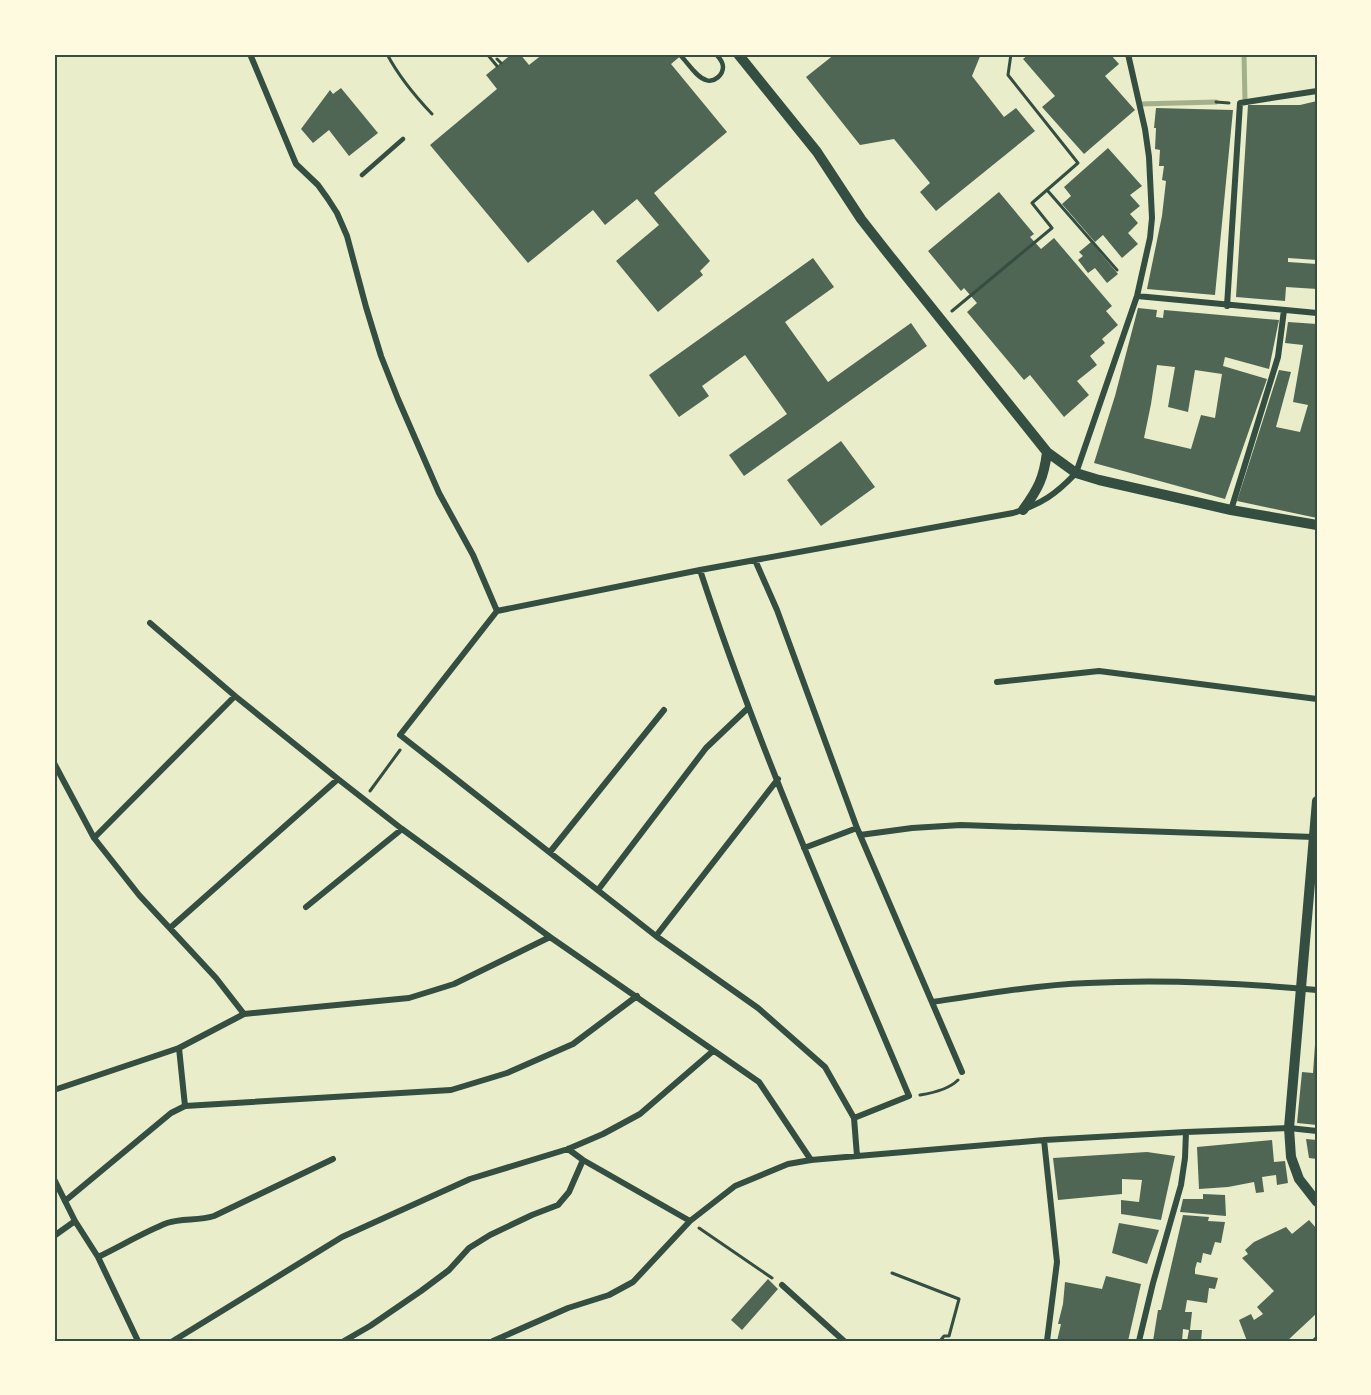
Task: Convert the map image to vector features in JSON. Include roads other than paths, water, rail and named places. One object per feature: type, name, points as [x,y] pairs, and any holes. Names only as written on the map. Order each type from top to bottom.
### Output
[{"type":"street","points":[[250,54],[296,164],[318,185],[337,213],[346,236],[381,356],[398,399],[439,493],[473,555],[497,611]]},
{"type":"street","points":[[738,54],[817,152],[861,219],[1047,452],[1076,473],[1099,480],[1231,510],[1317,525]]},
{"type":"street","points":[[857,1156],[854,1118],[825,1067],[758,1008],[656,936],[400,735],[497,611],[700,570],[996,517],[1036,505],[1063,487],[1076,473],[1137,296],[1150,238],[1152,196],[1145,129],[1128,54]]},
{"type":"street","points":[[1227,306],[1240,103],[1317,91]]},
{"type":"street","points":[[1137,296],[1317,313]]},
{"type":"street","points":[[1231,510],[1278,357],[1284,310]]},
{"type":"street","points":[[1023,510],[1039,485],[1047,452]]},
{"type":"street","points":[[755,560],[777,610],[859,831],[962,1072]]},
{"type":"street","points":[[700,570],[748,708],[778,778],[804,848],[909,1096],[854,1118]]},
{"type":"street","points":[[150,623],[236,696],[402,829],[550,937],[759,1082],[811,1160]]},
{"type":"street","points":[[997,682],[1099,671],[1317,699]]},
{"type":"street","points":[[94,838],[236,696]]},
{"type":"street","points":[[598,890],[706,748],[748,708]]},
{"type":"street","points":[[550,852],[664,710]]},
{"type":"street","points":[[54,764],[94,838],[139,895],[216,978],[244,1014]]},
{"type":"street","points":[[656,936],[778,778]]},
{"type":"street","points":[[170,928],[338,779]]},
{"type":"street","points":[[1317,801],[1289,1128],[1291,1157],[1299,1179],[1317,1202]]},
{"type":"street","points":[[804,848],[859,831],[961,825],[1315,842]]},
{"type":"street","points":[[306,907],[402,829]]},
{"type":"street","points":[[54,1090],[179,1047],[244,1014],[409,998],[454,984],[550,937]]},
{"type":"street","points":[[933,1002],[1018,989],[1086,983],[1175,981],[1317,990]]},
{"type":"street","points":[[65,1201],[171,1113],[184,1106],[451,1090],[507,1073],[573,1044],[637,996]]},
{"type":"street","points":[[179,1047],[184,1106]]},
{"type":"street","points":[[173,1341],[342,1237],[470,1179],[568,1149],[603,1134],[640,1114],[713,1051]]},
{"type":"street","points":[[493,1341],[568,1308],[609,1295],[633,1282],[690,1221],[735,1186],[788,1164],[811,1160],[1044,1140],[1289,1128],[1317,1131]]},
{"type":"street","points":[[1139,1341],[1181,1185],[1186,1132]]},
{"type":"street","points":[[1044,1140],[1057,1262],[1047,1341]]},
{"type":"street","points":[[568,1149],[583,1160],[690,1221]]},
{"type":"street","points":[[98,1257],[168,1223],[214,1216],[333,1159]]},
{"type":"street","points":[[344,1341],[421,1291],[449,1270],[469,1248],[490,1234],[558,1205],[569,1192],[583,1160]]},
{"type":"street","points":[[54,1179],[75,1221],[98,1257],[138,1341]]},
{"type":"street","points":[[54,1236],[75,1221]]},
{"type":"street","points":[[782,1285],[844,1341]]},
{"type":"lane","points":[[681,56],[700,76],[712,80],[718,78],[723,67],[722,61],[716,54]]},
{"type":"lane","points":[[362,175],[403,139]]},
{"type":"waterway","points":[[1244,54],[1245,102]]},
{"type":"waterway","points":[[1140,104],[1216,102]]}]
